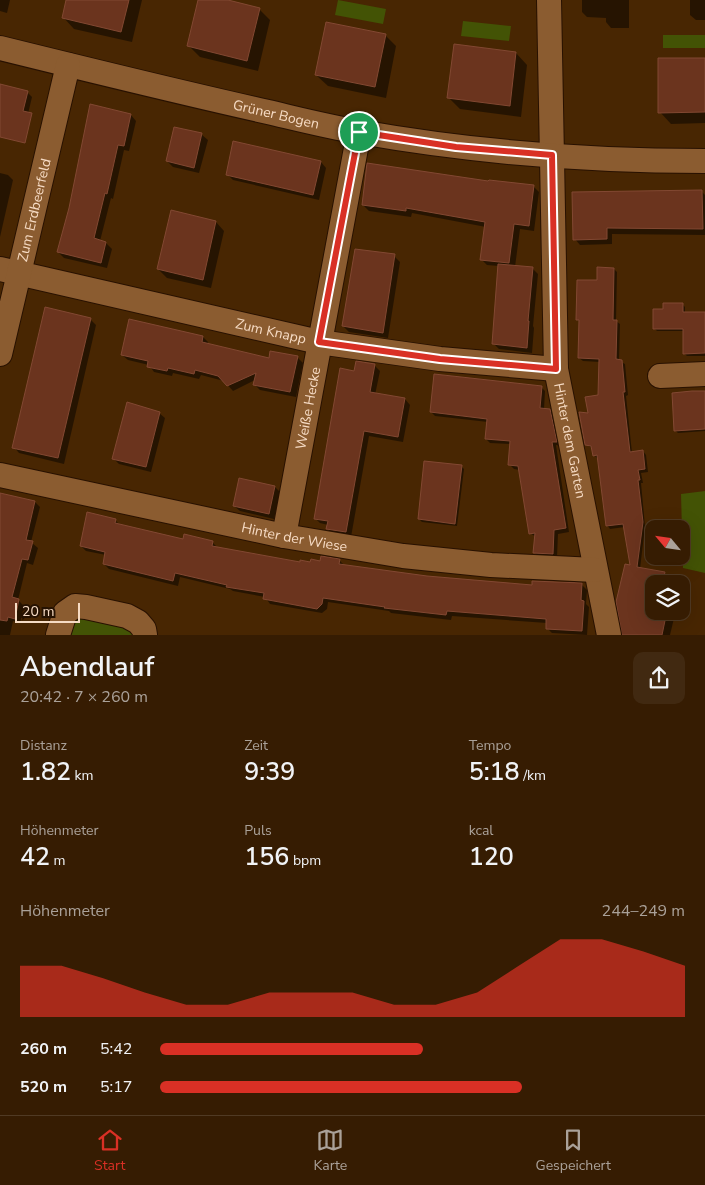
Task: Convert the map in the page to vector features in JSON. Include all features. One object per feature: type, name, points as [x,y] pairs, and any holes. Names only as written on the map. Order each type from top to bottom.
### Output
[{"type":"street","name":"Hinter dem Garten","points":[[550,0],[556,369],[609,635]]},
{"type":"street","name":"Grüner Bogen","points":[[0,48],[206,99],[359,132],[456,147],[552,155],[620,160],[705,160]]},
{"type":"street","name":"Zum Erdbeerfeld","points":[[0,354],[10,271],[68,65]]},
{"type":"street","name":"Weiße Hecke","points":[[284,536],[359,132]]},
{"type":"street","name":"Zum Knapp","points":[[10,271],[319,342],[440,359],[556,369]]},
{"type":"street","points":[[660,376],[705,374]]},
{"type":"street","name":"Hinter der Wiese","points":[[0,475],[284,536],[404,556],[491,565],[595,570]]},
{"type":"street","points":[[58,635],[65,613],[74,606],[127,616],[138,622],[144,629],[144,635]]},
{"type":"green space","points":[[338,0],[386,9],[383,24],[335,15]]},
{"type":"green space","points":[[463,21],[511,26],[509,41],[461,36]]},
{"type":"green space","points":[[663,35],[705,35],[705,48],[663,48]]},
{"type":"green space","points":[[705,491],[705,573],[683,568],[683,565],[690,565],[690,520],[682,520],[681,494]]},
{"type":"green space","points":[[79,617],[127,626],[136,635],[65,635],[70,624]]},
{"type":"building","points":[[66,0],[129,0],[121,32],[62,18]]},
{"type":"building","points":[[198,0],[228,0],[260,8],[247,61],[187,46]]},
{"type":"building","points":[[326,22],[386,34],[375,87],[315,75]]},
{"type":"building","points":[[454,44],[516,52],[510,106],[447,98]]},
{"type":"building","points":[[658,58],[705,58],[705,112],[658,113]]},
{"type":"building","points":[[0,84],[28,91],[23,111],[32,113],[25,143],[0,137]]},
{"type":"building","points":[[90,104],[131,114],[124,146],[118,145],[107,194],[105,193],[94,238],[106,242],[101,263],[57,252],[69,208]]},
{"type":"building","points":[[174,127],[202,133],[194,168],[166,161]]},
{"type":"building","points":[[233,141],[321,161],[313,195],[226,175]]},
{"type":"building","points":[[367,163],[488,181],[534,185],[529,226],[514,224],[509,263],[480,260],[485,222],[406,208],[406,211],[362,205]]},
{"type":"building","points":[[702,190],[703,229],[607,228],[607,239],[573,240],[572,192]]},
{"type":"building","points":[[171,210],[216,221],[203,280],[157,269]]},
{"type":"building","points":[[355,249],[395,254],[383,333],[342,326]]},
{"type":"building","points":[[498,264],[533,267],[527,348],[492,344]]},
{"type":"building","points":[[597,267],[614,268],[613,320],[617,320],[616,359],[622,360],[625,392],[623,392],[630,452],[643,450],[645,469],[638,470],[643,522],[637,567],[665,572],[664,575],[645,575],[645,620],[665,620],[662,635],[622,635],[616,602],[625,564],[630,565],[623,524],[606,526],[597,455],[593,456],[591,446],[585,445],[579,412],[588,413],[585,397],[598,395],[599,359],[578,358],[579,320],[576,320],[577,280],[597,280]]},
{"type":"building","points":[[663,303],[683,303],[683,312],[705,312],[705,353],[683,354],[683,329],[653,329],[653,309],[663,309]]},
{"type":"building","points":[[45,307],[91,318],[58,458],[12,448]]},
{"type":"building","points":[[129,319],[203,336],[202,342],[269,358],[270,351],[298,356],[290,392],[253,385],[256,373],[227,386],[218,376],[195,370],[194,374],[168,368],[167,371],[147,367],[148,361],[121,355]]},
{"type":"building","points":[[356,361],[375,364],[370,392],[405,398],[398,437],[364,431],[346,532],[326,529],[328,521],[314,519],[340,368],[354,371]]},
{"type":"building","points":[[434,374],[542,386],[540,408],[550,409],[557,442],[552,442],[566,528],[554,530],[553,554],[533,553],[535,533],[529,534],[518,466],[508,465],[510,441],[485,439],[487,419],[430,412]]},
{"type":"building","points":[[705,391],[705,429],[674,431],[672,393]]},
{"type":"building","points":[[127,402],[160,412],[146,467],[112,459]]},
{"type":"building","points":[[424,461],[462,465],[455,524],[418,519]]},
{"type":"building","points":[[239,478],[275,486],[269,514],[233,506]]},
{"type":"building","points":[[0,493],[35,501],[26,540],[33,541],[28,560],[22,559],[12,597],[19,599],[15,619],[8,617],[7,621],[0,620]]},
{"type":"building","points":[[87,512],[116,519],[115,523],[183,539],[184,534],[213,541],[212,546],[300,562],[300,560],[310,562],[311,559],[320,561],[321,556],[340,559],[339,564],[427,576],[532,585],[532,581],[582,583],[581,600],[584,601],[582,631],[546,629],[546,619],[447,611],[446,615],[384,608],[323,598],[322,604],[317,609],[263,599],[264,593],[226,587],[227,585],[175,573],[173,581],[103,564],[105,552],[80,546]]},
{"type":"route","points":[[359,132],[456,147],[552,155],[556,369],[440,359],[319,342],[359,132]]}]
